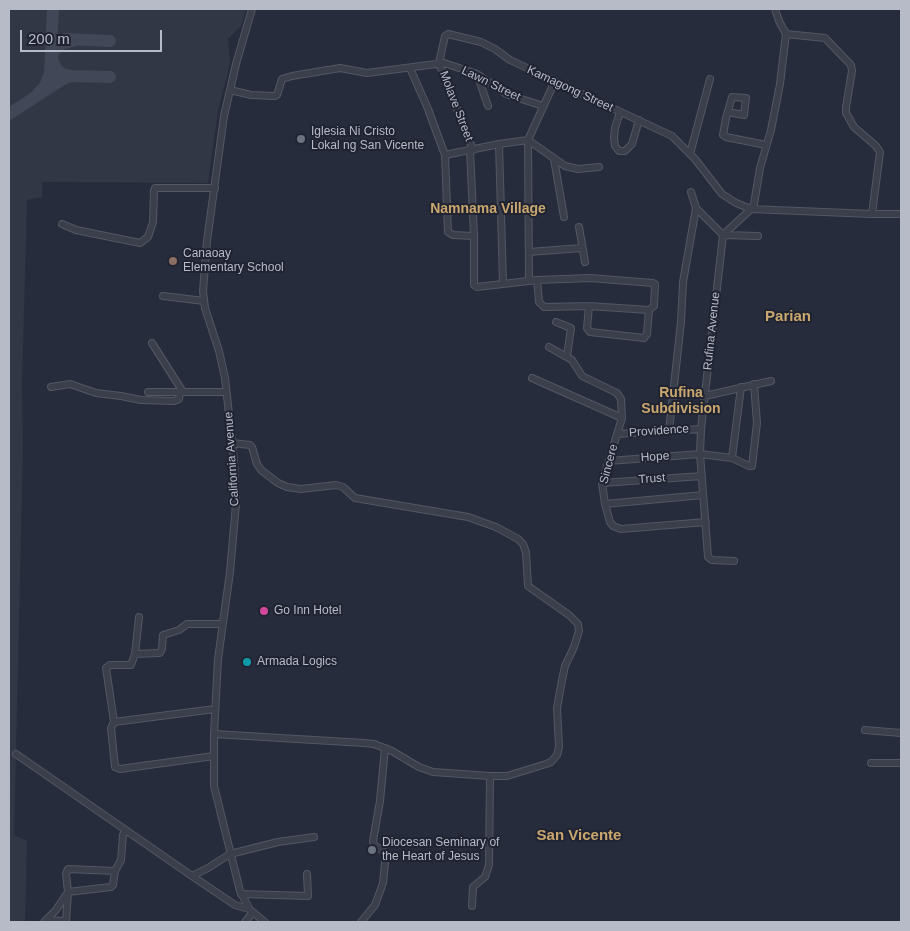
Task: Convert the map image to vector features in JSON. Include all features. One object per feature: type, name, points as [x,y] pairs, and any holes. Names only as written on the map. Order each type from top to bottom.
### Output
[{"type":"street","name":"California Avenue","points":[[252,9],[224,116],[204,268],[204,301],[222,365],[226,392],[236,504],[230,572],[218,659],[214,734],[214,786],[241,894],[252,911]]},
{"type":"street","points":[[723,235],[751,209],[766,145],[780,84],[786,34],[775,9]]},
{"type":"street","name":"Kamagong Street","points":[[439,63],[444,36],[448,34],[481,42],[495,48],[510,60],[672,136],[690,154],[722,194],[736,203],[751,209],[901,214]]},
{"type":"street","points":[[786,34],[826,38],[851,65],[852,71],[846,113],[854,127],[876,146],[880,152],[872,214]]},
{"type":"street","points":[[230,90],[251,95],[277,95],[282,79],[292,76],[340,68],[368,73],[439,63]]},
{"type":"street","name":"Lawn Street","points":[[439,63],[449,64],[477,74],[506,94],[544,106]]},
{"type":"street","name":"Molave Street","points":[[439,63],[471,150],[474,236],[473,283],[477,287],[503,283]]},
{"type":"street","points":[[410,68],[445,155],[448,232],[452,235],[474,236]]},
{"type":"street","points":[[477,74],[488,106]]},
{"type":"street","points":[[690,154],[710,79]]},
{"type":"street","points":[[499,144],[503,283],[533,280],[590,278],[653,283],[655,286],[654,306],[649,310],[589,306],[541,306],[539,302],[533,280],[529,252],[528,140],[555,81]]},
{"type":"street","points":[[620,112],[614,138],[615,146],[619,151],[625,151],[632,144],[638,120]]},
{"type":"street","points":[[728,112],[724,136],[766,145]]},
{"type":"street","points":[[445,155],[528,140],[554,159],[573,168],[587,169],[599,167]]},
{"type":"street","points":[[554,159],[564,217]]},
{"type":"street","points":[[62,224],[76,230],[140,243],[148,237],[153,222],[154,191],[156,188],[215,188]]},
{"type":"street","points":[[669,431],[681,322],[683,282],[696,208],[691,192]]},
{"type":"street","points":[[696,208],[723,235],[758,236]]},
{"type":"street","points":[[579,227],[585,262]]},
{"type":"street","name":"Rufina Avenue","points":[[723,235],[701,428],[700,454],[708,557],[712,560],[734,560]]},
{"type":"street","points":[[529,252],[582,248]]},
{"type":"street","points":[[163,296],[204,301]]},
{"type":"street","points":[[589,306],[587,328],[590,332],[641,338],[644,338],[647,334],[649,310]]},
{"type":"street","points":[[556,322],[571,328],[567,356]]},
{"type":"street","points":[[152,343],[182,392]]},
{"type":"street","name":"Sincere","points":[[549,347],[567,356],[576,365],[582,376],[619,395],[622,406],[622,418],[602,483],[610,522],[616,528],[706,522]]},
{"type":"street","points":[[532,378],[622,418]]},
{"type":"street","points":[[705,396],[771,381]]},
{"type":"street","points":[[51,387],[70,384],[96,393],[141,400],[174,401],[179,399],[182,392]]},
{"type":"street","name":"Hope","points":[[609,460],[700,454],[732,458],[749,466],[753,465],[757,423],[754,384]]},
{"type":"street","points":[[732,458],[741,387]]},
{"type":"street","points":[[148,392],[226,392]]},
{"type":"street","name":"Providence","points":[[617,434],[701,428]]},
{"type":"street","points":[[214,734],[374,744],[433,772],[505,776],[551,762],[557,755],[559,747],[558,708],[565,666],[578,637],[578,624],[528,586],[526,552],[523,544],[518,539],[480,520],[355,498],[343,487],[336,485],[302,489],[288,488],[260,470],[250,445],[232,443]]},
{"type":"street","name":"Trust","points":[[602,483],[702,476]]},
{"type":"street","points":[[605,504],[703,495]]},
{"type":"street","points":[[139,617],[135,654],[131,665],[110,665],[106,668],[114,722],[111,728],[114,763],[117,768],[214,756]]},
{"type":"street","points":[[135,654],[160,653],[163,635],[179,630],[187,624],[222,624]]},
{"type":"street","points":[[114,722],[215,709]]},
{"type":"street","points":[[865,730],[901,733]]},
{"type":"street","points":[[361,922],[375,905],[383,883],[386,853],[374,845],[373,841],[380,801],[385,748]]},
{"type":"street","points":[[16,754],[192,876],[235,905],[252,911],[265,922]]},
{"type":"street","points":[[871,763],[901,763]]},
{"type":"street","points":[[472,906],[473,887],[485,877],[489,865],[490,776]]},
{"type":"street","points":[[45,921],[68,892],[111,887],[121,860],[125,830]]},
{"type":"street","points":[[192,876],[230,854],[278,842],[314,838]]},
{"type":"street","points":[[45,921],[66,922],[68,892],[66,874],[68,869],[116,871]]},
{"type":"street","points":[[241,894],[308,896],[307,874]]},
{"type":"street","points":[[245,922],[252,911]]},
{"type":"shaded area","points":[[9,9],[246,9],[241,26],[228,39],[230,63],[218,111],[208,183],[42,182],[42,197],[27,200],[14,835],[27,841],[25,922],[9,922]]},
{"type":"taxiway","points":[[34,98],[45,86],[50,74],[53,9]]},
{"type":"taxiway","points":[[66,39],[110,41]]},
{"type":"taxiway","points":[[73,41],[61,44],[54,51],[51,58],[57,70],[71,76],[110,77]]},
{"type":"taxiway","points":[[9,114],[63,79],[71,76]]},
{"type":"place","name":"Iglesia Ni Cristo Lokal ng San Vicente","points":[[301,139]]},
{"type":"place","name":"Canaoay Elementary School","points":[[173,261]]},
{"type":"place","name":"Go Inn Hotel","points":[[264,611]]},
{"type":"place","name":"Armada Logics","points":[[247,662]]},
{"type":"place","name":"Diocesan Seminary of the Heart of Jesus","points":[[372,850]]},
{"type":"district","name":"Namnama Village","points":[[488,209]]},
{"type":"district","name":"Parian","points":[[788,317]]},
{"type":"district","name":"Rufina Subdivision","points":[[681,402]]},
{"type":"district","name":"San Vicente","points":[[579,836]]}]
